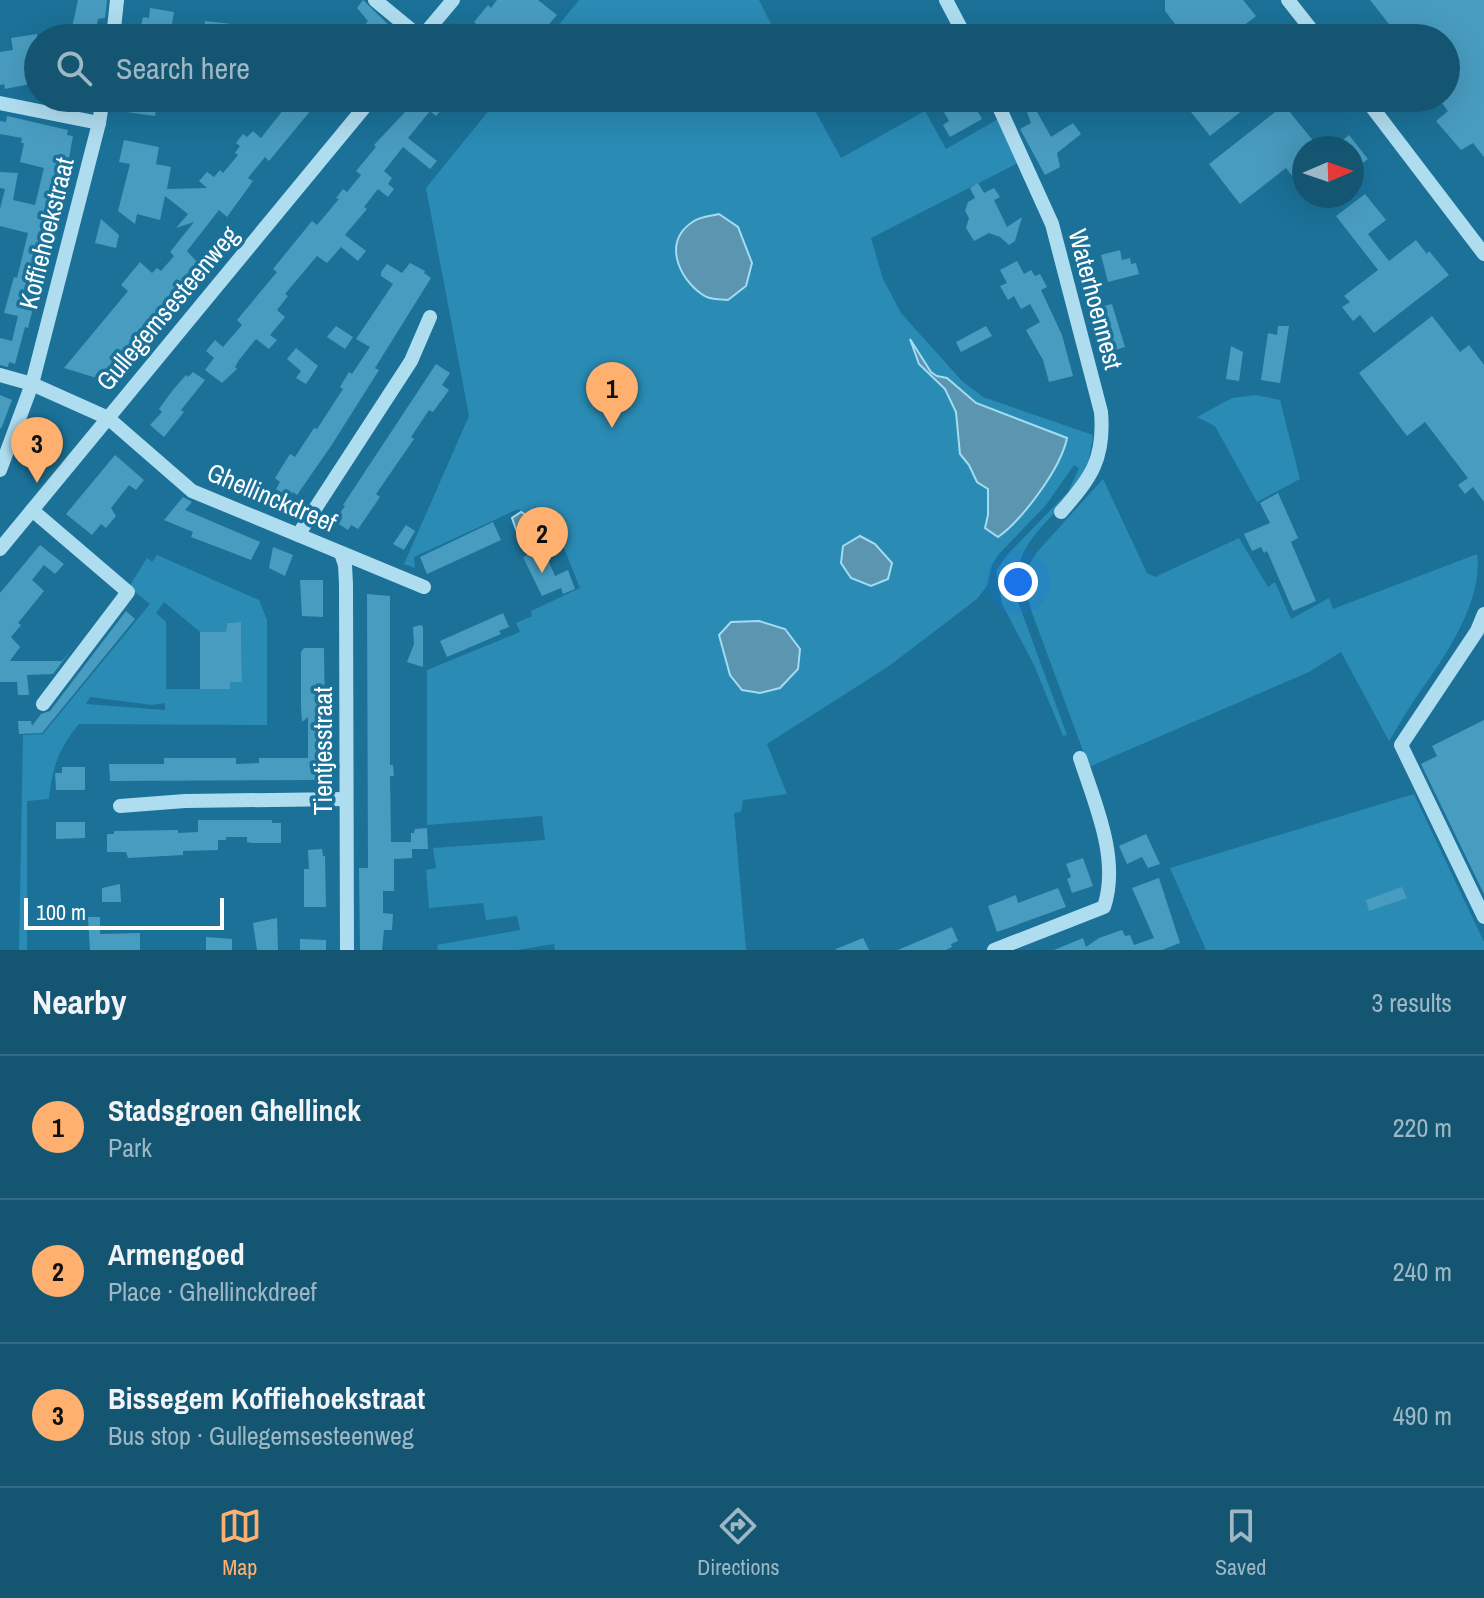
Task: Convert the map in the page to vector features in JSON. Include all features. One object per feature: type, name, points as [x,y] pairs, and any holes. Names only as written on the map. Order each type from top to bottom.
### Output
[{"type":"street","points":[[114,24],[117,0]]},
{"type":"street","points":[[375,0],[404,24]]},
{"type":"street","points":[[433,24],[453,0]]},
{"type":"street","points":[[946,0],[959,24]]},
{"type":"street","points":[[1288,0],[1307,24]]},
{"type":"street","points":[[0,103],[24,108]]},
{"type":"street","points":[[45,112],[99,123]]},
{"type":"street","name":"Koffiehoekstraat","points":[[0,470],[32,384],[101,112]]},
{"type":"street","name":"Gullegemsesteenweg","points":[[1,547],[360,112]]},
{"type":"street","name":"Waterhoennest","points":[[1001,112],[1052,224],[1101,412],[1100,448],[1089,480],[1061,512]]},
{"type":"street","points":[[1376,112],[1484,254]]},
{"type":"street","points":[[298,535],[411,361],[430,317]]},
{"type":"street","name":"Ghellinckdreef","points":[[0,375],[32,384],[108,418],[192,491],[424,587]]},
{"type":"street","points":[[32,510],[128,592],[43,704]]},
{"type":"street","name":"Tientjesstraat","points":[[341,553],[346,584],[347,950]]},
{"type":"street","points":[[1484,614],[1477,631],[1401,745],[1484,917]]},
{"type":"street","points":[[994,950],[1104,907],[1108,881],[1103,828],[1080,758]]},
{"type":"street","points":[[120,806],[185,801],[345,799]]},
{"type":"shaded area","points":[[579,0],[759,0],[771,24],[559,24]]},
{"type":"shaded area","points":[[488,112],[816,112],[841,158],[923,112],[946,149],[1000,118],[1020,162],[871,238],[883,279],[901,313],[962,381],[983,397],[1093,435],[1082,477],[1028,545],[1017,577],[1017,599],[1067,735],[1063,736],[1034,665],[1002,604],[996,571],[1007,555],[1068,492],[1079,468],[1074,465],[1046,505],[999,554],[992,565],[987,586],[977,599],[889,666],[767,744],[787,794],[743,800],[741,812],[734,813],[746,950],[555,950],[554,944],[517,950],[438,950],[437,945],[520,930],[517,916],[486,920],[483,903],[429,908],[426,870],[436,868],[433,848],[545,840],[542,816],[427,825],[427,670],[520,632],[516,623],[532,616],[531,611],[580,588],[556,528],[518,509],[414,557],[415,568],[404,564],[469,416],[426,188]],"holes":[[[912,344],[937,376],[947,378],[976,403],[1067,438],[985,528],[988,489],[977,482],[960,454],[956,412],[945,389],[919,364]]]},
{"type":"shaded area","points":[[719,214],[738,227],[752,263],[746,286],[728,300],[711,299],[694,288],[677,259],[678,239],[684,229],[696,220]]},
{"type":"shaded area","points":[[910,339],[931,372],[947,378],[976,403],[1067,438],[1057,464],[1040,492],[998,537],[985,528],[988,489],[977,482],[960,454],[956,412],[945,389],[919,364]]},
{"type":"shaded area","points":[[1256,395],[1280,400],[1300,479],[1257,502],[1215,426],[1197,417],[1232,398]]},
{"type":"shaded area","points":[[1103,479],[1147,573],[1155,577],[1239,538],[1268,587],[1275,582],[1291,619],[1329,598],[1333,609],[1477,554],[1478,572],[1474,590],[1460,628],[1389,741],[1341,652],[1309,672],[1089,767],[1027,594],[1029,565],[1037,552]]},
{"type":"shaded area","points":[[521,512],[554,530],[553,541],[542,546],[519,538],[512,518]]},
{"type":"shaded area","points":[[860,536],[875,544],[892,563],[888,579],[871,586],[851,578],[841,563],[843,546]]},
{"type":"shaded area","points":[[157,555],[259,600],[267,620],[267,725],[79,724],[66,741],[58,759],[49,799],[27,801],[27,950],[19,950],[23,735],[43,734],[150,604],[129,587],[147,558],[152,562]],"holes":[[[164,602],[200,632],[226,632],[227,623],[241,622],[242,682],[230,682],[229,689],[166,689],[166,622],[156,613]],[[90,697],[152,705],[165,703],[165,710],[86,704]]]},
{"type":"shaded area","points":[[759,621],[785,629],[800,649],[798,669],[780,688],[760,693],[742,690],[730,675],[719,635],[731,622]]},
{"type":"shaded area","points":[[1414,794],[1484,942],[1484,950],[1206,950],[1170,868]]},
{"type":"building","points":[[78,0],[107,0],[105,18],[98,19],[97,24],[73,24]]},
{"type":"building","points":[[363,0],[388,24],[366,24],[368,21],[357,8]]},
{"type":"building","points":[[497,0],[538,0],[557,15],[549,24],[474,22],[488,5],[491,8]]},
{"type":"building","points":[[1165,0],[1243,0],[1256,16],[1246,24],[1175,24],[1165,11]]},
{"type":"building","points":[[1370,0],[1484,0],[1484,157],[1473,143],[1461,150],[1436,121],[1447,112],[1460,112],[1460,24],[1389,24]]},
{"type":"building","points":[[150,8],[174,12],[172,24],[141,24],[143,17],[149,18]]},
{"type":"building","points":[[205,21],[232,24],[205,24]]},
{"type":"building","points":[[24,36],[24,85],[5,89],[4,84],[0,85],[0,52],[13,50],[11,38]]},
{"type":"building","points":[[127,112],[156,112],[155,116]]},
{"type":"building","points":[[282,112],[309,112],[269,161],[265,157],[248,178],[253,181],[227,217],[219,210],[187,251],[197,262],[100,379],[64,368],[128,291],[121,285],[140,262],[152,273],[157,268],[161,271],[174,256],[170,252],[194,222],[176,228],[188,214],[165,196],[160,220],[137,214],[135,224],[118,211],[130,164],[119,162],[124,140],[159,147],[156,164],[171,167],[167,189],[207,188],[199,181],[207,172],[214,177],[220,170],[223,173],[238,155],[235,153],[240,146],[236,143],[243,134],[247,137],[253,131],[261,138]]},
{"type":"building","points":[[405,112],[429,112],[408,138],[437,161],[430,169],[403,147],[384,171],[392,178],[388,184],[394,189],[388,197],[378,189],[364,207],[367,209],[345,235],[366,251],[358,261],[341,247],[327,263],[317,256],[285,294],[288,296],[277,310],[285,317],[270,335],[277,340],[269,349],[256,339],[239,360],[237,369],[222,383],[205,370],[214,358],[206,351],[215,340],[223,347],[242,325],[237,320],[277,272],[273,269],[312,221],[317,225],[339,199],[336,198],[343,189],[347,192],[361,175],[356,171],[376,147],[374,145]]},
{"type":"building","points":[[944,112],[978,112],[982,119],[950,137],[943,125],[949,121]]},
{"type":"building","points":[[1027,112],[1037,112],[1051,137],[1073,123],[1081,134],[1057,153],[1060,167],[1045,175],[1020,129],[1031,123]]},
{"type":"building","points":[[1191,112],[1240,112],[1210,136]]},
{"type":"building","points":[[1275,112],[1290,112],[1309,136],[1292,136],[1292,176],[1286,168],[1240,204],[1209,164]]},
{"type":"building","points":[[7,116],[68,130],[67,135],[73,136],[28,328],[25,327],[15,364],[9,362],[8,367],[0,365],[0,338],[12,341],[18,316],[4,313],[28,233],[0,226],[5,189],[0,188],[0,172],[18,173],[13,200],[35,205],[44,168],[20,162],[24,143],[21,143],[22,138],[0,134],[0,121],[6,122]]},
{"type":"building","points":[[978,183],[984,193],[994,188],[1000,197],[994,200],[1007,227],[1022,217],[1015,241],[1009,245],[989,233],[974,241],[966,228],[969,218],[965,211],[968,202],[975,198],[970,188]]},
{"type":"building","points":[[1364,195],[1386,220],[1368,234],[1389,261],[1416,240],[1449,275],[1374,333],[1360,315],[1353,321],[1342,307],[1350,302],[1344,296],[1378,270],[1336,216],[1347,208],[1364,208]]},
{"type":"building","points":[[101,219],[119,235],[116,248],[95,243]]},
{"type":"building","points":[[1120,250],[1122,260],[1130,258],[1131,264],[1136,263],[1139,274],[1108,282],[1101,255]]},
{"type":"building","points":[[1017,261],[1024,274],[1031,270],[1035,276],[1040,274],[1047,287],[1041,290],[1062,335],[1073,376],[1049,382],[1043,360],[1026,330],[1040,322],[1030,304],[1021,309],[1014,296],[1008,300],[1000,286],[1007,283],[1000,270]]},
{"type":"building","points":[[410,263],[431,278],[331,446],[297,495],[293,492],[289,497],[276,489],[280,482],[275,478],[290,454],[295,457],[314,428],[317,429],[343,389],[340,387],[349,372],[352,374],[370,347],[356,339],[393,284],[381,276],[381,272],[387,264],[402,273]]},
{"type":"building","points":[[1112,304],[1125,347],[1108,352],[1096,308]]},
{"type":"building","points":[[1432,316],[1460,352],[1469,345],[1484,365],[1484,502],[1473,487],[1465,494],[1458,485],[1468,478],[1425,422],[1407,436],[1359,373]]},
{"type":"building","points":[[336,326],[353,337],[345,349],[327,337]]},
{"type":"building","points":[[986,326],[992,336],[961,352],[956,342]]},
{"type":"building","points":[[1278,326],[1289,326],[1280,383],[1261,380],[1268,333],[1277,335]]},
{"type":"building","points":[[1231,346],[1243,352],[1239,381],[1226,379]]},
{"type":"building","points":[[296,348],[318,366],[306,384],[296,378],[301,371],[287,359]]},
{"type":"building","points":[[436,364],[450,373],[442,385],[449,390],[433,412],[429,410],[411,437],[414,439],[376,494],[380,497],[358,529],[351,525],[348,530],[339,524],[342,518],[338,516],[343,505]]},
{"type":"building","points":[[193,372],[205,380],[164,437],[150,425],[162,412],[159,409],[172,391],[186,375],[188,377]]},
{"type":"building","points":[[0,395],[12,400],[1,429],[0,428]]},
{"type":"building","points":[[115,455],[144,480],[136,490],[129,485],[111,508],[116,516],[106,528],[101,524],[92,535],[66,514]]},
{"type":"building","points":[[1278,493],[1298,538],[1291,542],[1316,601],[1293,611],[1267,551],[1264,553],[1261,547],[1252,551],[1244,534],[1270,523],[1260,503]]},
{"type":"building","points":[[183,497],[192,502],[185,510],[260,542],[251,560],[191,537],[193,532],[164,520]]},
{"type":"building","points":[[493,522],[501,540],[427,574],[420,557]]},
{"type":"building","points":[[406,525],[415,531],[404,550],[393,544]]},
{"type":"building","points":[[40,545],[64,564],[55,574],[44,565],[32,580],[44,591],[18,623],[21,625],[11,637],[20,647],[10,661],[62,661],[72,649],[53,674],[27,675],[29,695],[18,695],[17,682],[0,682],[0,593]]},
{"type":"building","points":[[273,547],[293,555],[285,576],[269,568]]},
{"type":"building","points":[[543,548],[555,576],[568,570],[575,589],[563,594],[561,588],[542,596],[523,557]]},
{"type":"building","points":[[300,580],[323,580],[323,617],[302,616]]},
{"type":"building","points":[[367,594],[390,596],[390,765],[393,765],[394,776],[390,776],[391,842],[411,842],[411,833],[415,829],[427,828],[428,849],[412,849],[412,858],[394,859],[394,891],[383,891],[383,913],[393,914],[392,930],[384,930],[382,950],[360,950],[359,868],[368,868]]},
{"type":"building","points":[[126,611],[135,619],[42,733],[19,734],[18,721],[31,721],[32,726],[41,714],[50,711]]},
{"type":"building","points":[[503,613],[509,627],[499,631],[501,634],[447,657],[440,641]]},
{"type":"building","points":[[241,622],[242,682],[230,682],[230,689],[200,689],[200,632],[226,632],[227,623]]},
{"type":"building","points":[[421,625],[423,667],[407,662],[414,644],[413,627]]},
{"type":"building","points":[[304,648],[324,648],[325,723],[320,723],[318,730],[318,757],[325,758],[325,780],[110,781],[109,764],[164,764],[164,758],[236,758],[236,764],[259,763],[259,758],[308,758],[308,717],[302,722],[301,707],[301,652]]},
{"type":"building","points":[[1484,720],[1484,894],[1421,764],[1437,756],[1432,746]]},
{"type":"building","points":[[62,767],[85,767],[85,790],[56,790],[55,773],[62,773]]},
{"type":"building","points":[[198,820],[272,820],[272,823],[281,823],[281,843],[252,843],[247,842],[247,837],[226,837],[226,840],[218,840],[218,850],[183,851],[183,855],[128,858],[126,852],[107,852],[107,834],[114,834],[114,831],[198,832]]},
{"type":"building","points":[[56,822],[85,822],[85,838],[56,839]]},
{"type":"building","points":[[1146,834],[1160,864],[1148,868],[1142,857],[1127,864],[1119,846]]},
{"type":"building","points":[[322,849],[325,856],[326,907],[304,907],[304,869],[309,869],[308,850]]},
{"type":"building","points":[[1083,858],[1093,886],[1072,893],[1066,864]]},
{"type":"building","points":[[1159,878],[1180,943],[1162,950],[1054,950],[1083,938],[1086,947],[1099,938],[1122,930],[1125,936],[1130,935],[1134,945],[1154,938],[1132,888]]},
{"type":"building","points":[[120,884],[121,902],[102,902],[102,888]]},
{"type":"building","points":[[1402,887],[1407,898],[1369,911],[1366,900]]},
{"type":"building","points":[[1058,888],[1066,907],[997,932],[988,906],[1016,895],[1018,903]]},
{"type":"building","points":[[88,917],[100,917],[100,934],[140,933],[140,950],[90,950]]},
{"type":"building","points":[[277,918],[278,950],[257,950],[253,923]]},
{"type":"building","points":[[952,927],[958,941],[946,950],[898,950]]},
{"type":"building","points":[[206,937],[232,939],[232,950],[206,950]]},
{"type":"building","points":[[863,938],[869,950],[836,950],[836,949]]},
{"type":"building","points":[[300,939],[326,940],[326,950],[300,950]]},
{"type":"place","name":"Stadsgroen Ghellinck","points":[[612,428]]},
{"type":"place","name":"Bissegem Koffiehoekstraat","points":[[37,483]]},
{"type":"place","name":"Armengoed","points":[[542,573]]}]
